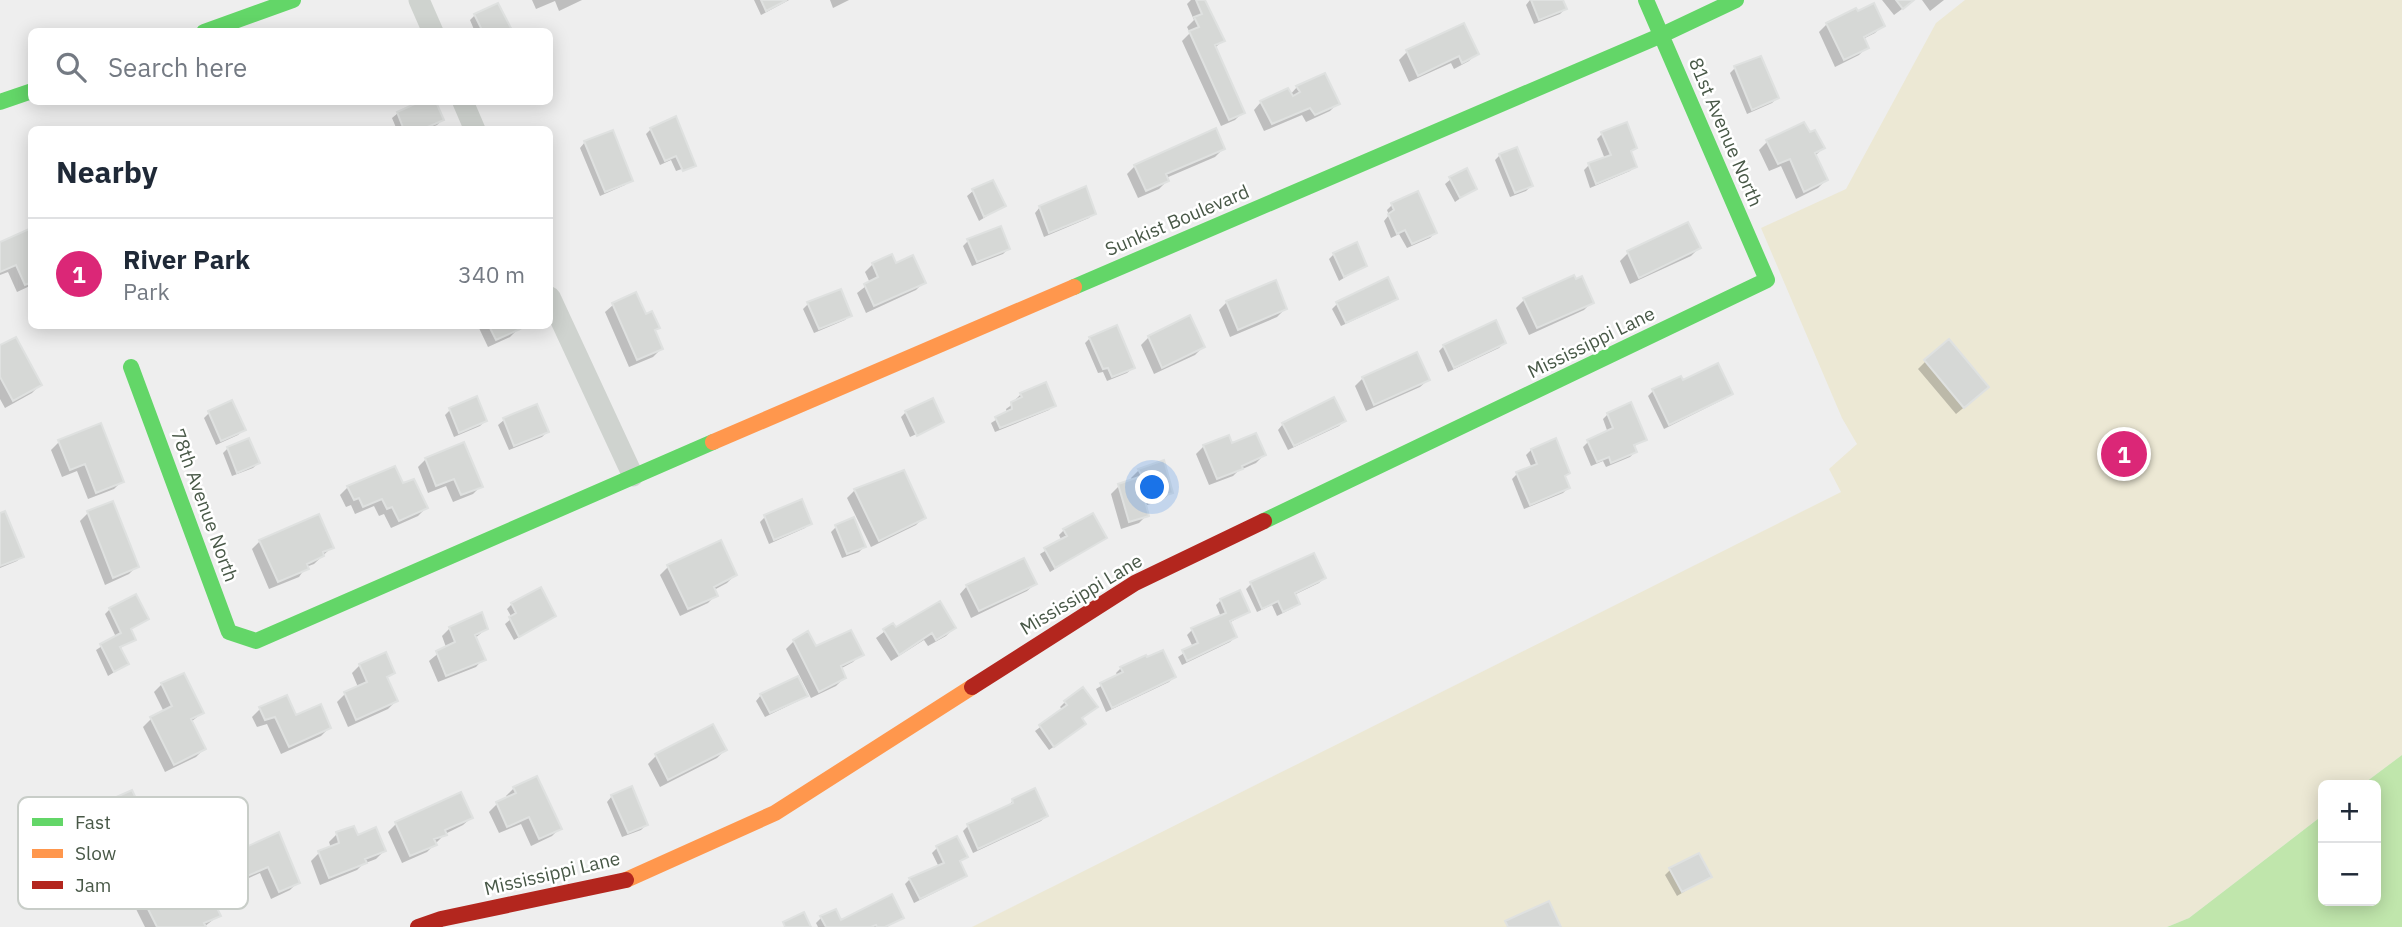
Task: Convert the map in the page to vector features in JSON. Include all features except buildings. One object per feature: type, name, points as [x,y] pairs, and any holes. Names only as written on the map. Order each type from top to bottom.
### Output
[{"type":"street","points":[[215,28],[293,0]]},
{"type":"street","points":[[419,0],[431,28]]},
{"type":"street","name":"81st Avenue North","points":[[1646,0],[1767,280]]},
{"type":"street","name":"Sunkist Boulevard","points":[[256,641],[633,476],[1662,35],[1736,0]]},
{"type":"street","points":[[0,102],[28,92]]},
{"type":"street","points":[[464,105],[473,126]]},
{"type":"street","name":"Mississippi Lane","points":[[418,927],[441,919],[621,882],[757,821],[796,801],[1058,630],[1135,583],[1767,280]]},
{"type":"street","points":[[553,303],[633,476]]},
{"type":"street","name":"78th Avenue North","points":[[131,366],[229,632],[256,641]]},
{"type":"shaded area","points":[[1965,0],[2402,0],[2402,755],[2369,780],[2318,780],[2318,819],[2189,918],[2167,927],[972,927],[1841,492],[1829,469],[1857,444],[1842,418],[1761,228],[1846,189],[1936,23]]},
{"type":"shaded area","points":[[2402,755],[2402,927],[2167,927],[2189,918],[2318,819],[2318,906],[2381,906],[2381,780],[2369,780]]},
{"type":"traffic: fast","points":[[215,28],[293,0]]},
{"type":"traffic: fast","points":[[1264,521],[1767,280],[1646,0]]},
{"type":"traffic: fast","points":[[1074,287],[1662,35],[1736,0]]},
{"type":"traffic: fast","points":[[0,102],[28,92]]},
{"type":"traffic: fast","points":[[131,367],[229,632],[256,641],[713,442]]},
{"type":"traffic: slow","points":[[713,442],[1074,287]]},
{"type":"traffic: slow","points":[[626,880],[775,813],[972,687]]},
{"type":"traffic: jam","points":[[972,687],[1135,583],[1264,521]]},
{"type":"traffic: jam","points":[[418,927],[441,919],[626,880]]},
{"type":"place","name":"River Park","points":[[2124,454]]}]
